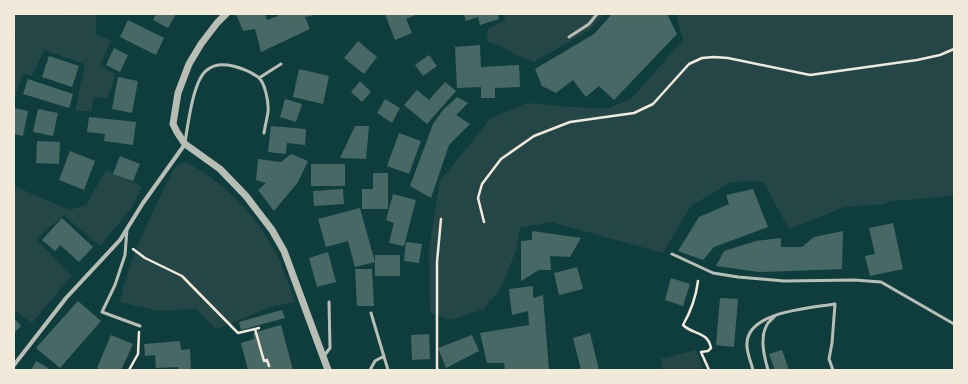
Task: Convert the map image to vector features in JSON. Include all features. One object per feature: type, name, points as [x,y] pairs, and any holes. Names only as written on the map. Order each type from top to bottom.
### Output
[{"type":"street","points":[[226,14],[217,22],[201,44],[182,80],[174,110],[173,124],[185,144],[220,169],[246,196],[272,230],[284,251],[328,370]]},
{"type":"street","points":[[14,365],[66,298],[120,240],[143,203],[185,144]]},
{"type":"lane","points":[[569,37],[589,24],[597,14]]},
{"type":"lane","points":[[259,78],[281,64]]},
{"type":"lane","points":[[185,144],[191,108],[197,85],[206,70],[217,65],[240,67],[259,78],[266,95],[268,111],[264,133]]},
{"type":"lane","points":[[127,229],[126,255],[115,285],[102,312],[140,326]]},
{"type":"lane","points":[[672,254],[713,273],[738,277],[784,281],[860,280],[881,282],[954,324]]},
{"type":"lane","points":[[324,358],[330,348],[329,302]]},
{"type":"lane","points":[[753,370],[747,342],[752,329],[757,324],[778,314],[835,304],[830,359],[833,370]]},
{"type":"lane","points":[[371,313],[388,370]]},
{"type":"lane","points":[[768,370],[763,354],[763,340],[768,323],[778,314]]},
{"type":"lane","points":[[370,370],[375,360],[384,356]]},
{"type":"path","points":[[484,222],[478,198],[482,184],[501,159],[534,136],[570,122],[634,113],[653,104],[689,64],[702,58],[728,58],[810,75],[918,60],[940,55],[954,49]]},
{"type":"path","points":[[438,370],[436,330],[437,262],[441,220]]},
{"type":"path","points":[[126,244],[144,258],[182,276],[238,332],[259,328]]},
{"type":"path","points":[[698,281],[697,293],[690,313],[683,325],[688,330],[704,335],[710,342],[711,348],[708,351],[701,352],[709,370]]},
{"type":"path","points":[[129,370],[138,354],[140,326]]},
{"type":"path","points":[[255,329],[264,361],[268,360],[269,366]]},
{"type":"shaded area","points":[[14,14],[66,14],[73,16],[74,14],[96,14],[96,35],[111,40],[100,66],[115,74],[108,98],[94,97],[91,111],[75,111],[85,64],[44,50],[32,76],[23,73],[14,101],[14,45],[16,36],[14,35]]},
{"type":"shaded area","points":[[504,14],[605,14],[591,29],[534,62],[516,55],[501,46],[487,42],[488,29],[505,20]]},
{"type":"shaded area","points":[[676,14],[954,14],[954,196],[891,201],[884,204],[845,207],[789,229],[763,181],[731,182],[691,206],[663,253],[551,222],[520,228],[516,250],[502,286],[484,309],[451,320],[430,313],[429,249],[440,181],[491,118],[527,103],[570,107],[609,108],[632,98],[683,40]]},
{"type":"shaded area","points":[[186,162],[213,179],[249,213],[268,239],[279,259],[295,302],[274,306],[216,329],[196,309],[158,311],[120,302],[135,251],[173,170],[180,164]]},
{"type":"shaded area","points":[[106,170],[142,186],[132,207],[100,246],[64,215],[36,239],[72,275],[32,323],[14,310],[14,186],[70,210],[86,205]]},
{"type":"shaded area","points":[[696,350],[703,370],[662,370],[661,359]]},
{"type":"building","points":[[156,14],[176,14],[168,28],[153,20]]},
{"type":"building","points":[[236,14],[265,14],[267,20],[278,16],[277,14],[314,15],[305,17],[310,29],[261,52],[255,29],[243,31]]},
{"type":"building","points":[[385,14],[418,14],[406,19],[412,33],[395,40]]},
{"type":"building","points":[[464,14],[498,14],[499,19],[480,25],[478,17],[466,21]]},
{"type":"building","points":[[612,14],[667,14],[677,34],[614,100],[599,86],[586,97],[573,80],[556,93],[542,86],[535,69],[594,34]]},
{"type":"building","points":[[128,20],[164,38],[156,55],[120,37]]},
{"type":"building","points":[[358,41],[377,57],[364,74],[344,58]]},
{"type":"building","points":[[480,45],[481,67],[519,65],[520,87],[495,88],[495,98],[481,98],[481,87],[457,88],[455,47]]},
{"type":"building","points":[[114,48],[128,55],[120,72],[106,65]]},
{"type":"building","points":[[429,55],[437,66],[423,76],[415,65]]},
{"type":"building","points":[[49,56],[79,66],[72,87],[42,77]]},
{"type":"building","points":[[299,69],[329,76],[323,104],[293,97]]},
{"type":"building","points":[[118,77],[138,81],[132,113],[112,109]]},
{"type":"building","points":[[28,79],[73,94],[69,108],[23,94]]},
{"type":"building","points":[[360,81],[371,92],[362,102],[351,92]]},
{"type":"building","points":[[445,82],[456,91],[427,124],[404,105],[417,90],[429,100]]},
{"type":"building","points":[[457,97],[468,103],[456,115],[470,124],[449,145],[431,198],[410,186],[433,124],[442,111]]},
{"type":"building","points":[[285,99],[302,104],[296,122],[280,117]]},
{"type":"building","points":[[385,99],[400,108],[392,123],[377,113]]},
{"type":"building","points":[[14,108],[28,111],[23,136],[14,134]]},
{"type":"building","points":[[38,109],[58,113],[53,136],[33,132]]},
{"type":"building","points":[[89,117],[136,122],[133,145],[104,141],[105,134],[87,132]]},
{"type":"building","points":[[271,126],[306,129],[305,145],[287,143],[286,154],[268,152]]},
{"type":"building","points":[[355,126],[369,126],[366,159],[340,158]]},
{"type":"building","points":[[399,133],[421,141],[409,174],[387,166]]},
{"type":"building","points":[[37,141],[60,142],[59,164],[36,163]]},
{"type":"building","points":[[70,151],[95,161],[84,190],[59,180]]},
{"type":"building","points":[[291,154],[308,161],[298,182],[274,211],[258,190],[266,183],[256,180],[258,159],[281,162]]},
{"type":"building","points":[[120,156],[140,164],[133,181],[113,174]]},
{"type":"building","points":[[311,164],[345,164],[345,186],[311,186]]},
{"type":"building","points":[[373,173],[388,173],[388,209],[362,209],[362,189],[373,189]]},
{"type":"building","points":[[343,189],[344,204],[314,206],[313,191]]},
{"type":"building","points":[[753,189],[768,227],[714,247],[703,260],[678,251],[699,217],[729,204],[726,195]]},
{"type":"building","points":[[393,194],[416,200],[404,246],[389,243],[394,223],[386,220]]},
{"type":"building","points":[[360,208],[375,262],[355,267],[348,241],[326,247],[318,219]]},
{"type":"building","points":[[62,218],[93,247],[79,262],[60,245],[55,251],[42,240]]},
{"type":"building","points":[[893,223],[903,269],[870,276],[865,256],[875,254],[869,228]]},
{"type":"building","points":[[532,231],[581,238],[570,257],[550,256],[551,270],[539,270],[521,281],[521,241],[532,240]]},
{"type":"building","points":[[843,231],[842,269],[759,272],[716,266],[724,251],[756,241],[781,238],[781,247],[802,247],[814,237]]},
{"type":"building","points":[[406,242],[422,244],[419,263],[404,261]]},
{"type":"building","points":[[328,252],[336,282],[317,287],[309,258]]},
{"type":"building","points":[[375,255],[400,255],[400,276],[375,276]]},
{"type":"building","points":[[577,267],[583,289],[559,295],[554,273]]},
{"type":"building","points":[[355,269],[372,269],[374,306],[357,306]]},
{"type":"building","points":[[671,278],[690,284],[683,306],[665,300]]},
{"type":"building","points":[[533,286],[533,298],[543,295],[549,370],[505,370],[504,363],[487,363],[480,333],[529,325],[528,311],[512,315],[509,289]]},
{"type":"building","points":[[720,298],[738,299],[734,347],[716,345]]},
{"type":"building","points":[[78,301],[101,321],[60,368],[36,348]]},
{"type":"building","points":[[282,310],[285,318],[241,330],[239,322]]},
{"type":"building","points":[[14,318],[21,326],[14,333]]},
{"type":"building","points":[[281,325],[293,370],[248,370],[241,343],[254,339],[253,333]]},
{"type":"building","points":[[590,333],[599,370],[581,370],[573,338]]},
{"type":"building","points":[[429,334],[430,359],[412,360],[411,335]]},
{"type":"building","points":[[111,335],[133,344],[121,370],[102,370],[97,368]]},
{"type":"building","points":[[472,335],[479,351],[446,368],[438,348]]},
{"type":"building","points":[[180,341],[181,350],[190,349],[191,370],[179,370],[178,367],[156,368],[155,355],[145,356],[144,344]]},
{"type":"building","points":[[782,350],[789,370],[775,370],[769,354]]},
{"type":"building","points":[[36,361],[48,368],[46,370],[31,370]]}]
